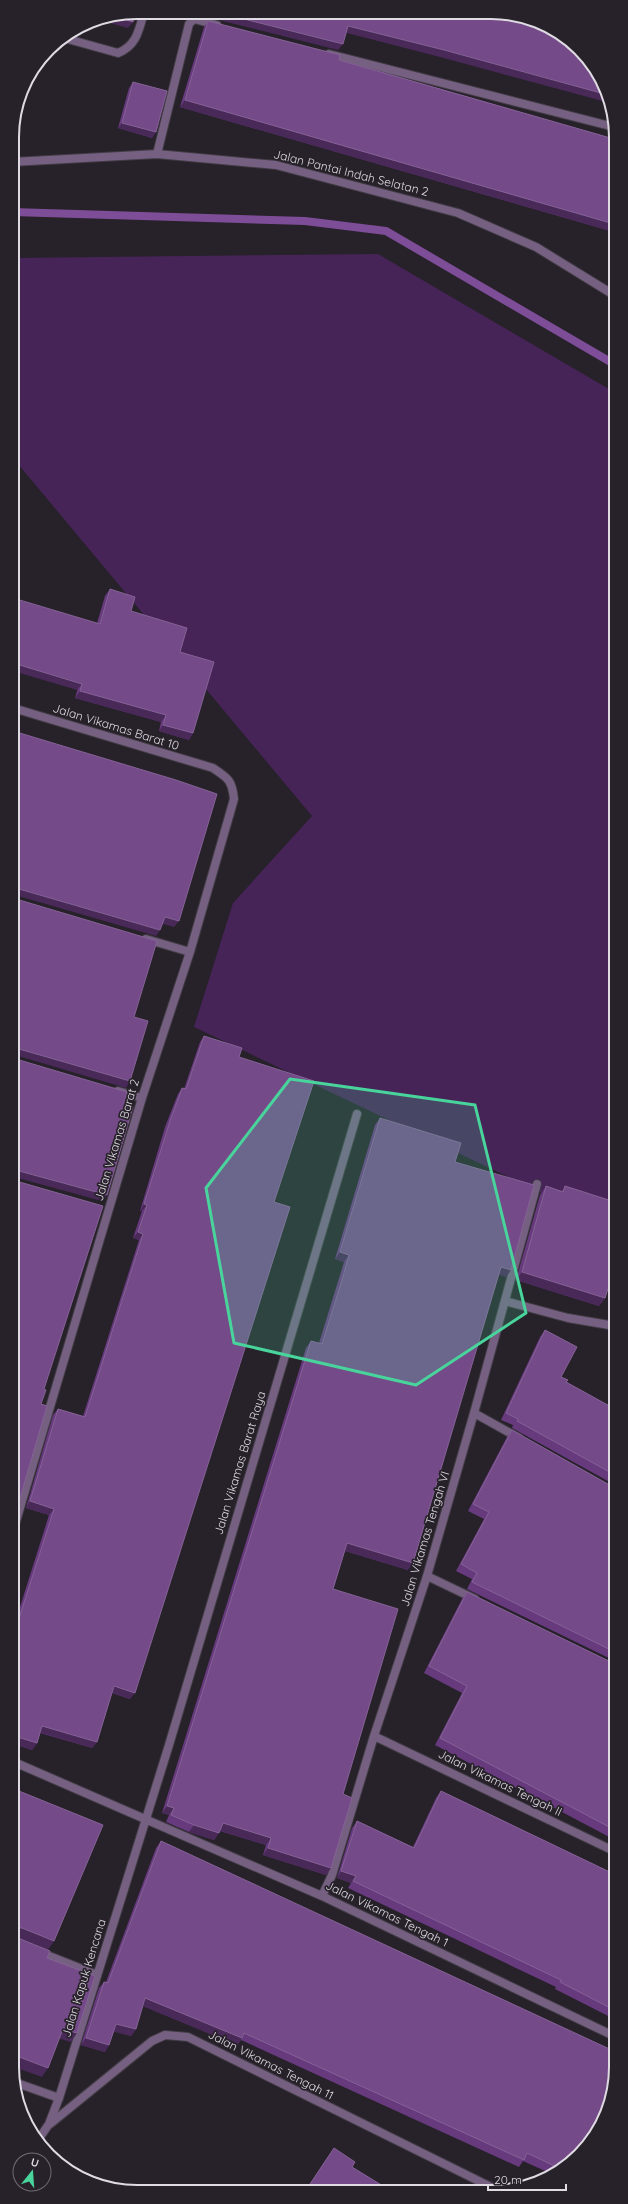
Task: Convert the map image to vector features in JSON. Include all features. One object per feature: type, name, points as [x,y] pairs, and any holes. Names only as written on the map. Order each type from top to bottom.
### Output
[{"type":"street","points":[[70,40],[118,53],[132,46],[142,19]]},
{"type":"street","points":[[157,154],[189,24],[194,19],[225,27]]},
{"type":"street","points":[[324,52],[608,126]]},
{"type":"street","name":"Jalan Pantai Indah Selatan 2","points":[[19,162],[157,154],[276,166],[458,213],[536,247],[609,292]]},
{"type":"street","name":"Jalan Vikamas Barat 10","points":[[19,710],[213,768]]},
{"type":"street","name":"Jalan Vikamas Barat 2","points":[[19,1510],[105,1208],[190,952],[234,798],[232,786],[228,778],[213,768]]},
{"type":"street","points":[[139,937],[190,952]]},
{"type":"street","points":[[112,1089],[142,1098]]},
{"type":"street","name":"Jalan Vikamas Barat Raya","points":[[146,1819],[357,1114]]},
{"type":"street","name":"Jalan Vikamas Tengah VI","points":[[322,1896],[332,1876],[374,1736],[427,1576],[474,1413],[537,1184]]},
{"type":"street","points":[[505,1301],[568,1318],[609,1325]]},
{"type":"street","points":[[474,1413],[528,1443]]},
{"type":"street","points":[[427,1576],[483,1603]]},
{"type":"street","name":"Jalan Vikamas Tengah II","points":[[374,1736],[609,1849]]},
{"type":"street","name":"Jalan Vikamas Tengah 1","points":[[19,1764],[322,1896],[609,2034]]},
{"type":"street","name":"Jalan Kapuk Kencana","points":[[41,2136],[49,2124],[59,2098],[146,1819]]},
{"type":"street","points":[[28,1948],[97,1975]]},
{"type":"street","name":"Jalan Vikamas Tengah 11","points":[[49,2124],[152,2041],[165,2035],[188,2037],[487,2185]]},
{"type":"street","points":[[20,2084],[59,2098]]},
{"type":"highlighted area","points":[[290,1079],[475,1105],[526,1313],[416,1385],[234,1343],[206,1188]]},
{"type":"shaded area","points":[[378,254],[609,389],[609,1225],[194,1027],[233,903],[312,816],[19,465],[19,258]]},
{"type":"building","points":[[125,19],[134,19],[133,22]]},
{"type":"building","points":[[244,19],[499,19],[514,21],[536,28],[563,43],[585,65],[600,93],[444,50],[348,26],[343,44]]},
{"type":"building","points":[[208,21],[340,55],[339,60],[609,138],[609,223],[185,100]]},
{"type":"building","points":[[133,82],[167,91],[156,132],[122,123]]},
{"type":"building","points":[[110,589],[135,597],[131,611],[187,628],[180,652],[214,662],[193,733],[163,725],[166,715],[80,691],[82,684],[19,665],[19,600],[100,624]]},
{"type":"building","points":[[19,733],[176,780],[217,794],[179,921],[165,917],[160,930],[19,889]]},
{"type":"building","points":[[19,900],[157,941],[134,1017],[148,1021],[130,1081],[19,1049]]},
{"type":"building","points":[[204,1036],[242,1048],[239,1057],[314,1081],[274,1202],[290,1207],[135,1693],[114,1686],[97,1742],[42,1726],[37,1743],[19,1738],[19,1618],[54,1509],[30,1501],[58,1409],[85,1417],[143,1234],[138,1232],[147,1205],[144,1204],[182,1088],[186,1089]]},
{"type":"building","points":[[19,1060],[127,1092],[124,1104],[133,1107],[107,1195],[19,1171]]},
{"type":"building","points":[[380,1118],[461,1143],[455,1162],[534,1185],[511,1270],[501,1267],[413,1563],[347,1543],[333,1589],[398,1609],[343,1794],[352,1798],[331,1868],[268,1848],[271,1838],[223,1823],[219,1833],[194,1825],[171,1815],[174,1808],[167,1806],[311,1341],[322,1344],[342,1280],[349,1255],[340,1252]]},
{"type":"building","points":[[19,1182],[103,1206],[44,1389],[46,1390],[41,1404],[47,1406],[20,1498]]},
{"type":"building","points":[[546,1186],[563,1192],[565,1186],[609,1200],[609,1286],[605,1298],[522,1272]]},
{"type":"building","points":[[545,1330],[577,1347],[561,1377],[568,1380],[566,1382],[609,1406],[609,1472],[517,1421],[518,1419],[506,1413]]},
{"type":"building","points":[[512,1430],[609,1485],[609,1649],[472,1582],[477,1573],[461,1564],[489,1512],[473,1504]]},
{"type":"building","points":[[467,1592],[609,1661],[609,1827],[440,1738],[467,1686],[429,1666]]},
{"type":"building","points":[[19,1791],[103,1825],[54,1941],[19,1928]]},
{"type":"building","points":[[441,1791],[609,1872],[609,2007],[560,1982],[561,1980],[353,1881],[356,1876],[341,1871],[357,1821],[414,1848]]},
{"type":"building","points":[[161,1841],[609,2049],[609,2075],[605,2098],[600,2112],[589,2133],[580,2145],[563,2161],[555,2166],[527,2153],[524,2160],[244,2033],[242,2038],[145,1998],[136,2029],[116,2024],[109,2045],[86,2038],[104,1982],[108,1983]]},
{"type":"building","points":[[19,1938],[50,1951],[47,1958],[95,1976],[77,2033],[63,2029],[48,2068],[19,2057]]},
{"type":"building","points":[[334,2148],[355,2162],[352,2167],[381,2185],[309,2185]]},
{"type":"waterway","points":[[19,212],[305,221],[386,231],[609,361]]}]
